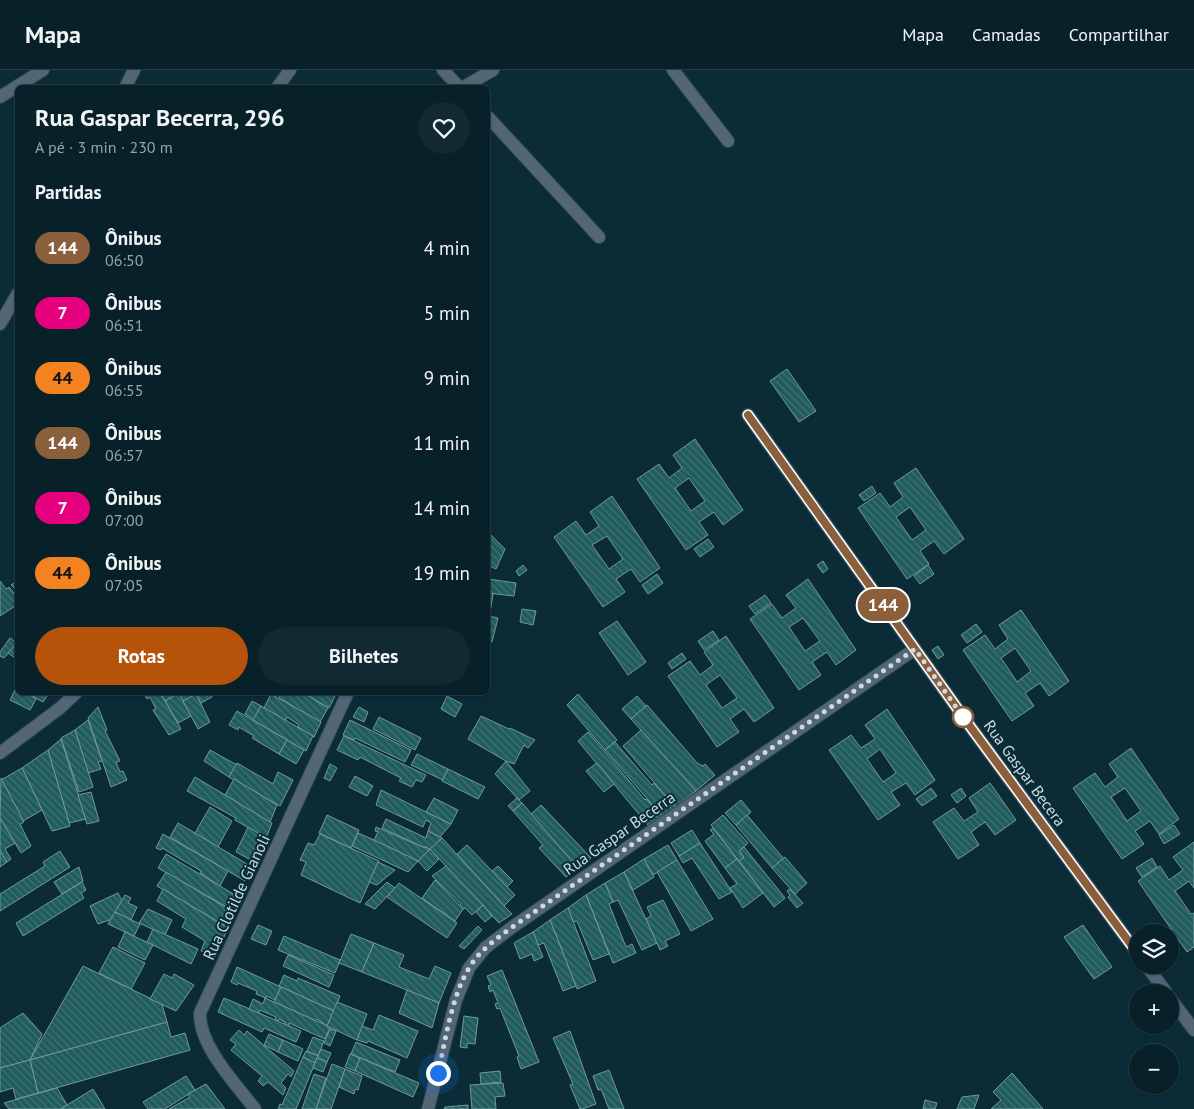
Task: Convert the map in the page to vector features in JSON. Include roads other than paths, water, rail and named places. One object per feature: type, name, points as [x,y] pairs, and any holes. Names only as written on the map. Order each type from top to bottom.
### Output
[{"type":"street","points":[[20,85],[44,70]]},
{"type":"street","points":[[126,85],[134,70]]},
{"type":"street","points":[[279,85],[290,70]]},
{"type":"street","points":[[443,70],[458,85]]},
{"type":"street","points":[[466,85],[493,70]]},
{"type":"street","points":[[673,70],[728,141]]},
{"type":"street","points":[[0,97],[15,88]]},
{"type":"street","points":[[490,119],[599,237]]},
{"type":"street","points":[[0,324],[15,298]]},
{"type":"street","name":"Rua Gaspar Becera","points":[[748,415],[915,649],[1129,942]]},
{"type":"street","name":"Rua Gaspar Becerra","points":[[428,1109],[456,1000],[469,968],[485,948],[511,928],[915,649]]},
{"type":"street","points":[[0,753],[60,708],[74,695]]},
{"type":"street","name":"Rua Clotilde Gianoli","points":[[255,1109],[207,1044],[200,1024],[200,1013],[347,695]]},
{"type":"street","points":[[1179,1010],[1194,1030]]}]
